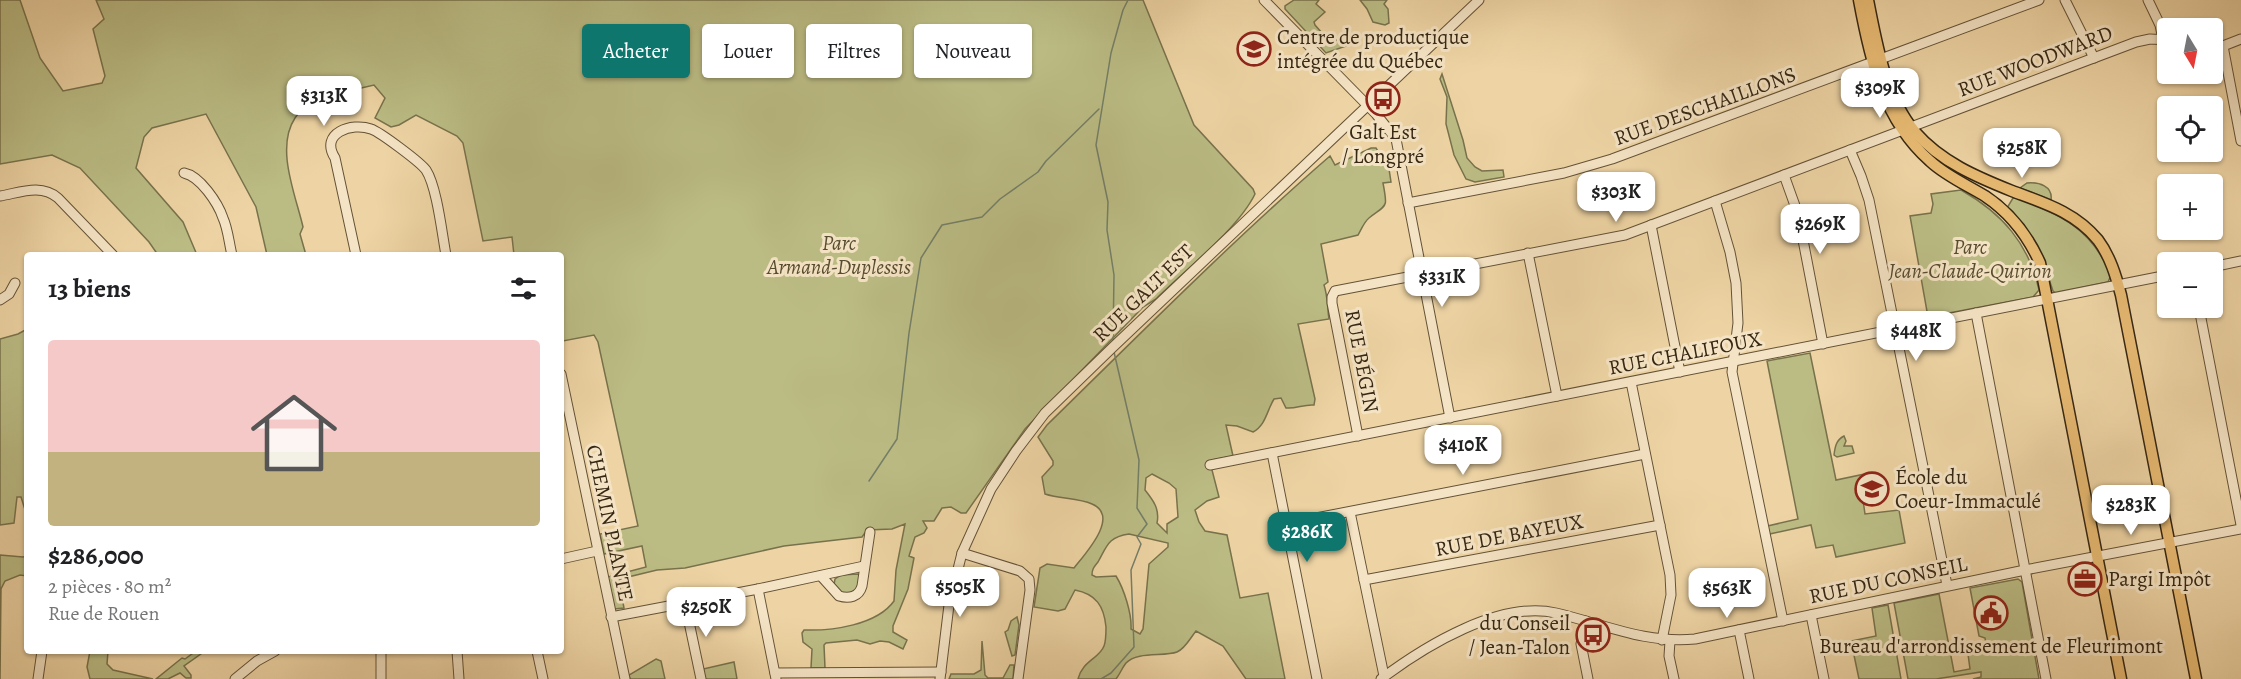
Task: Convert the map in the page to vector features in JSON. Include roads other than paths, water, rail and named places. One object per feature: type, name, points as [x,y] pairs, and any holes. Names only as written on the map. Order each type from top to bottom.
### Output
[{"type":"main road","points":[[1859,0],[1883,94],[1907,129],[1932,163],[1997,206],[2023,233],[2035,253],[2048,299],[2121,679]]},
{"type":"main road","points":[[1868,0],[1876,61]]},
{"type":"main road","points":[[1907,129],[1946,160],[2011,190],[2057,207],[2078,220],[2099,242],[2111,264],[2119,285],[2196,679]]},
{"type":"main road","points":[[1997,206],[2011,190]]},
{"type":"street","points":[[1264,0],[1368,106],[1396,139],[1450,418]]},
{"type":"street","name":"RUE GALT EST","points":[[940,675],[949,605],[962,553],[978,514],[1002,470],[1046,413],[1240,225],[1479,0]]},
{"type":"street","name":"RUE DESCHAILLONS","points":[[1408,203],[1540,178],[1594,165],[2039,0]]},
{"type":"street","points":[[2065,0],[2094,58]]},
{"type":"street","points":[[2148,0],[2157,19]]},
{"type":"street","name":"RUE WOODWARD","points":[[1332,294],[1345,288],[1617,236],[2136,42],[2157,39]]},
{"type":"street","points":[[2223,44],[2241,39]]},
{"type":"street","points":[[2223,67],[2241,141]]},
{"type":"street","points":[[355,252],[335,158],[338,141],[343,134],[356,128],[374,130],[426,170],[445,252]]},
{"type":"street","points":[[1850,150],[1866,190],[1947,585]]},
{"type":"street","points":[[184,173],[199,180],[219,209],[225,222],[231,252]]},
{"type":"street","points":[[1784,175],[1798,214],[1823,344]]},
{"type":"street","points":[[0,196],[35,189],[49,192],[58,198],[110,252]]},
{"type":"street","points":[[1715,201],[1736,283],[1738,323],[1734,361],[1735,383],[1784,621]]},
{"type":"street","points":[[1651,225],[1680,372]]},
{"type":"street","points":[[1528,253],[1557,396]]},
{"type":"street","points":[[2223,265],[2241,261]]},
{"type":"street","name":"RUE CHALIFOUX","points":[[1210,465],[2157,278]]},
{"type":"street","points":[[0,300],[9,294],[15,283]]},
{"type":"street","name":"RUE BÉGIN","points":[[1332,294],[1358,436]]},
{"type":"street","points":[[1976,313],[2046,679]]},
{"type":"street","points":[[2201,318],[2241,527]]},
{"type":"street","points":[[1631,382],[1672,585],[1666,640],[1674,679]]},
{"type":"street","name":"CHEMIN PLANTE","points":[[564,390],[625,679]]},
{"type":"street","points":[[1272,453],[1317,679]]},
{"type":"street","points":[[1285,524],[1645,454]]},
{"type":"street","points":[[1350,512],[1383,678]]},
{"type":"street","name":"RUE DE BAYEUX","points":[[1364,580],[1660,525]]},
{"type":"street","name":"RUE DU CONSEIL","points":[[1383,678],[1442,641],[1476,624],[1523,611],[1544,611],[1636,636],[1666,640],[1695,639],[1947,585],[2241,527]]},
{"type":"street","points":[[822,576],[839,596],[849,597],[861,590],[870,532]]},
{"type":"street","points":[[564,558],[597,551]]},
{"type":"street","points":[[962,553],[1020,571],[1029,579],[1030,590],[1018,679]]},
{"type":"street","points":[[611,617],[864,566]]},
{"type":"street","points":[[758,589],[776,676],[940,675]]},
{"type":"street","points":[[685,603],[701,679]]},
{"type":"street","points":[[1811,615],[1824,679]]},
{"type":"street","points":[[1586,621],[1581,644],[1588,679]]},
{"type":"street","points":[[1739,630],[1749,679]]},
{"type":"street","points":[[38,679],[42,654]]},
{"type":"street","points":[[235,679],[248,667],[270,654]]},
{"type":"street","points":[[381,654],[381,679]]},
{"type":"street","points":[[457,654],[459,679]]},
{"type":"street","points":[[538,654],[543,679]]},
{"type":"waterway","points":[[1113,341],[1114,275],[1107,230],[1108,202],[1096,145],[1111,53],[1128,0]]},
{"type":"waterway","points":[[869,481],[897,439],[909,333],[921,258],[942,225],[982,217],[1000,199],[1038,172],[1046,161],[1099,109]]},
{"type":"waterway","points":[[1101,679],[1111,673],[1134,647],[1131,570],[1141,544],[1137,537],[1147,524],[1137,508],[1139,460],[1114,352]]},
{"type":"place","name":"Centre de productique intégrée du Québec","points":[[1254,49]]},
{"type":"place","name":"Galt Est / Longpré","points":[[1383,99]]},
{"type":"place","name":"École du Coeur-Immaculé","points":[[1872,489]]},
{"type":"place","name":"Pargi Impôt","points":[[2085,579]]},
{"type":"place","name":"Bureau d'arrondissement de Fleurimont","points":[[1991,613]]},
{"type":"place","name":"du Conseil / Jean-Talon","points":[[1593,635]]},
{"type":"park label","name":"Parc Armand-Duplessis","points":[[839,255]]},
{"type":"park label","name":"Parc Jean-Claude-Quirion","points":[[1970,259]]}]
